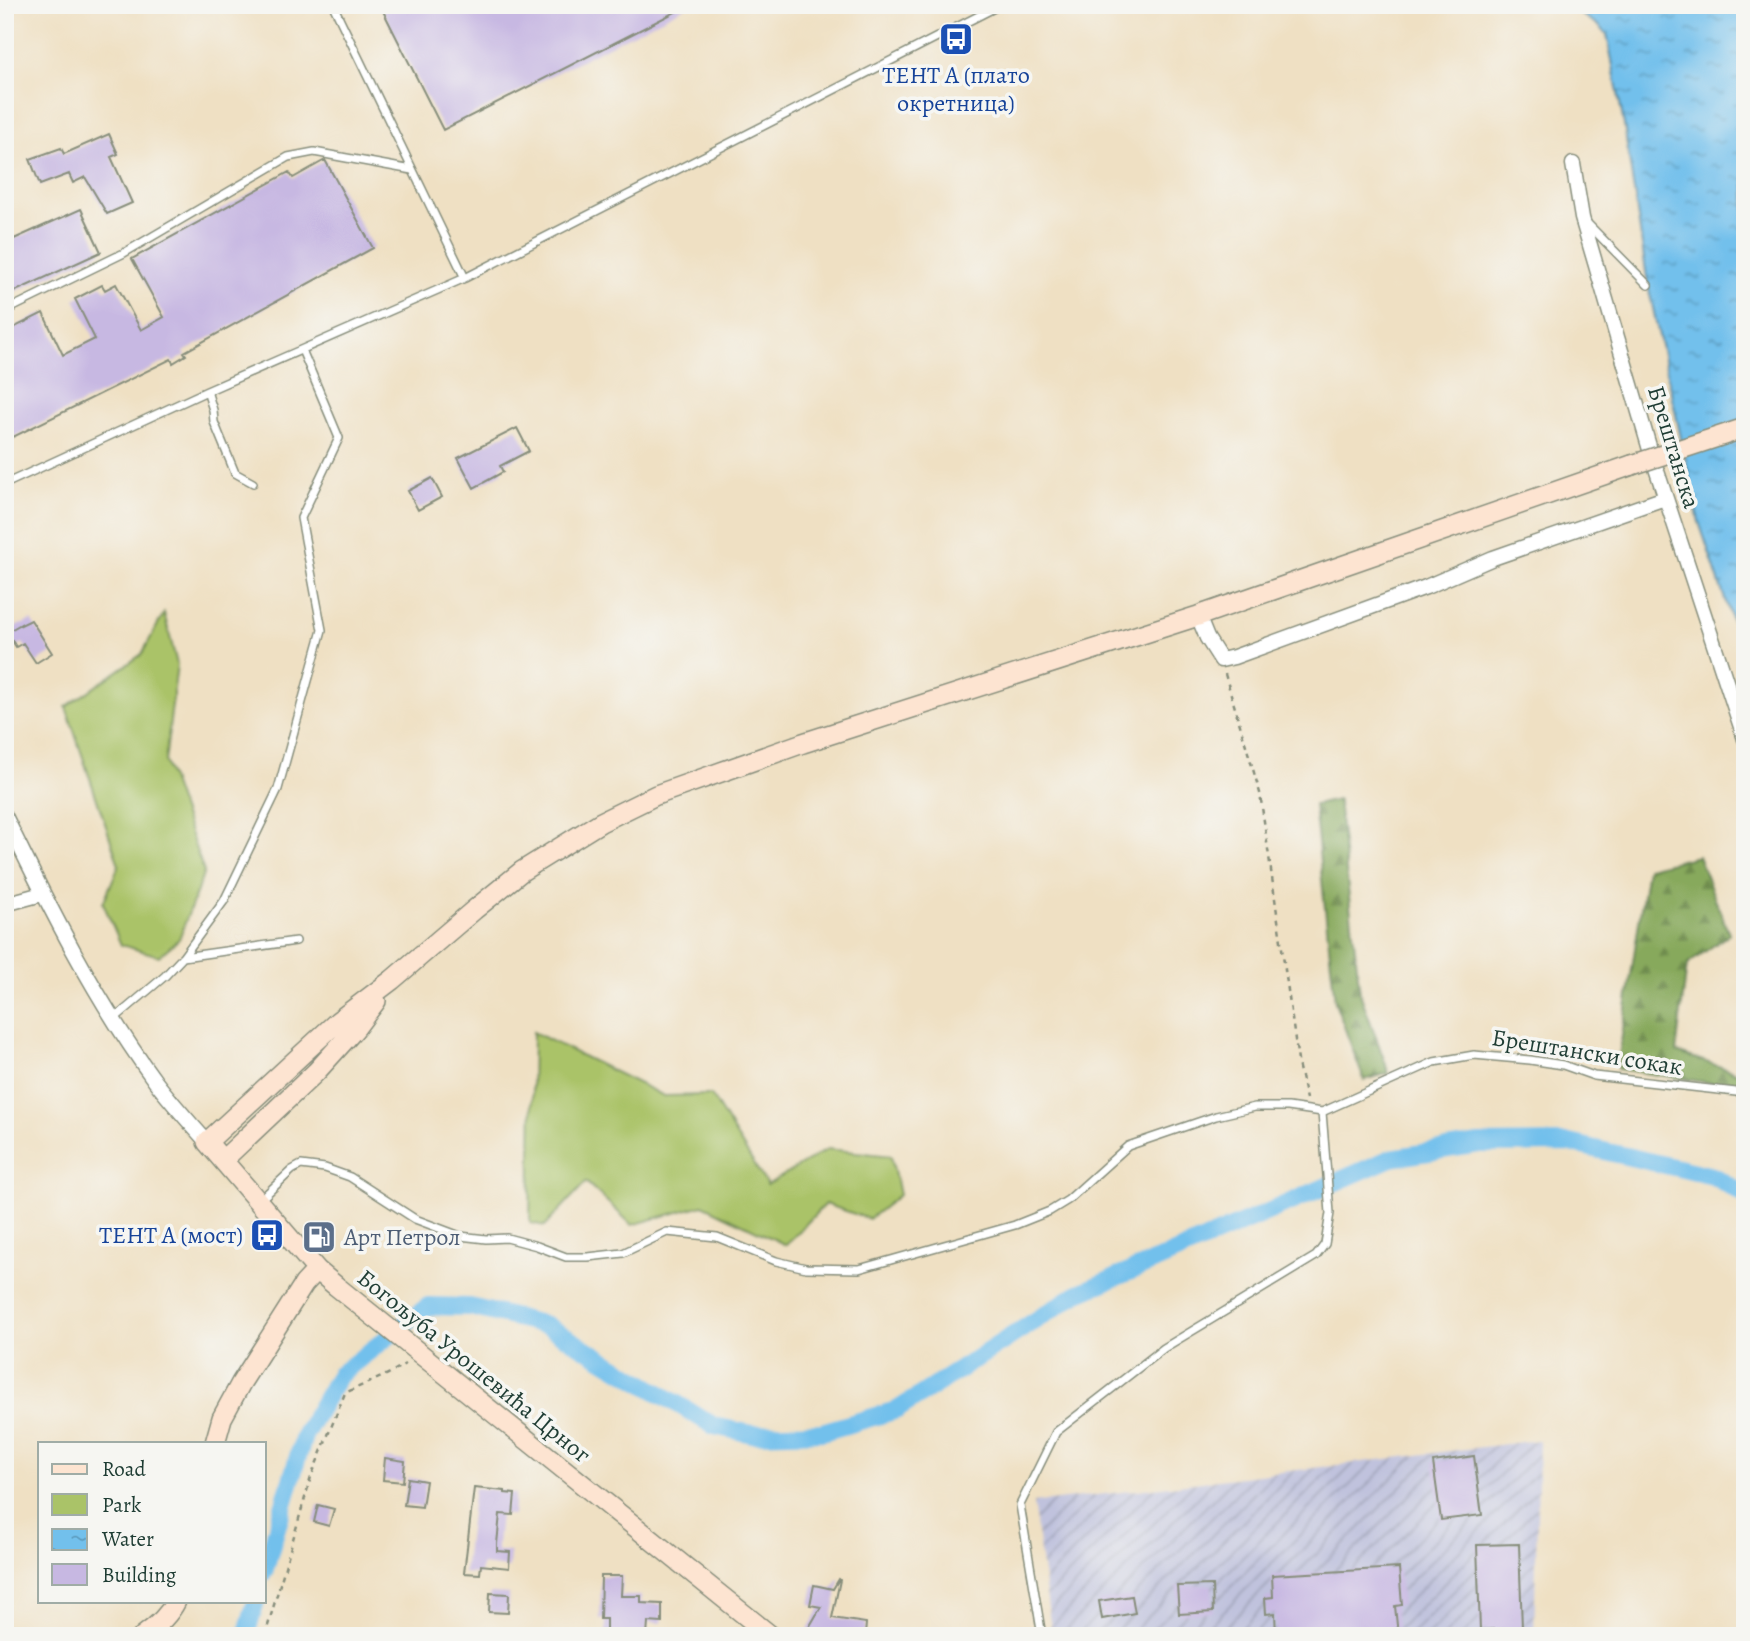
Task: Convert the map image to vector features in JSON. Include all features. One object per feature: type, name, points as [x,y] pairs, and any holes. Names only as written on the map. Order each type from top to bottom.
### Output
[{"type":"main road","points":[[207,1142],[338,1021],[392,980],[522,871],[601,822],[656,795],[803,743],[1198,616],[1745,428]]},
{"type":"main road","points":[[223,1160],[316,1072],[354,1030],[392,980]]},
{"type":"main road","name":"Богољуба Урошевића Црног","points":[[207,1142],[317,1270],[771,1636]]},
{"type":"main road","points":[[215,1442],[222,1418],[241,1383],[304,1284],[317,1270]]},
{"type":"main road","points":[[143,1636],[152,1630],[176,1602]]},
{"type":"street","name":"Брештанска","points":[[1573,164],[1582,218],[1651,453],[1745,739]]},
{"type":"street","points":[[1198,616],[1207,638],[1221,660],[1426,587],[1493,558],[1665,498]]},
{"type":"street","name":"Богољуба Урошевића Црног","points":[[5,816],[42,894],[84,971],[156,1083],[207,1142]]},
{"type":"street","points":[[5,904],[42,894]]},
{"type":"lane","points":[[333,5],[465,278]]},
{"type":"lane","points":[[5,484],[207,391],[465,278],[1000,5]]},
{"type":"lane","points":[[5,311],[124,254],[288,157],[314,152],[412,170]]},
{"type":"lane","points":[[1582,218],[1648,285]]},
{"type":"lane","points":[[114,1019],[183,957],[224,901],[278,789],[322,630],[301,518],[340,438],[302,350]]},
{"type":"lane","points":[[207,391],[214,422],[235,473],[253,483]]},
{"type":"lane","points":[[183,957],[296,941]]},
{"type":"lane","name":"Брештански сокак","points":[[1322,1112],[1434,1062],[1474,1055],[1563,1065],[1594,1076],[1745,1093]]},
{"type":"lane","points":[[259,1201],[292,1170],[302,1165],[325,1168],[350,1177],[415,1219],[460,1236],[507,1238],[566,1256],[588,1257],[623,1253],[667,1232],[717,1237],[776,1261],[806,1268],[859,1269],[1015,1225],[1049,1211],[1068,1200],[1128,1146],[1216,1116],[1255,1107],[1287,1107],[1322,1112],[1330,1213],[1325,1244],[1316,1256],[1164,1348],[1056,1432],[1020,1505],[1042,1636]]},
{"type":"path","points":[[1221,660],[1260,793],[1299,1068],[1309,1109]]},
{"type":"path","points":[[265,1636],[311,1476],[345,1393],[388,1374],[420,1355]]},
{"type":"shaded area","points":[[1539,1440],[1534,1636],[1052,1636],[1033,1503]]},
{"type":"green space","points":[[164,613],[177,664],[165,762],[204,872],[179,939],[159,956],[121,945],[103,903],[119,865],[66,707],[142,654]]},
{"type":"green space","points":[[1338,800],[1360,993],[1389,1073],[1364,1080],[1335,1002],[1314,805]]},
{"type":"green space","points":[[1698,856],[1729,934],[1687,965],[1676,1052],[1745,1075],[1745,1088],[1617,1069],[1647,868]]},
{"type":"green space","points":[[533,1032],[664,1096],[711,1095],[767,1185],[828,1149],[891,1156],[899,1195],[869,1219],[825,1204],[786,1245],[703,1205],[632,1225],[586,1182],[545,1226],[530,1223]]},
{"type":"water","points":[[1566,5],[1745,5],[1745,659],[1699,522],[1648,285],[1624,125],[1607,34],[1598,25]]},
{"type":"building","points":[[380,5],[689,5],[443,130]]},
{"type":"building","points":[[109,134],[118,154],[111,157],[132,203],[107,214],[85,177],[73,183],[69,174],[40,185],[30,159],[61,148],[64,154]]},
{"type":"building","points":[[325,160],[373,248],[184,352],[186,355],[173,363],[171,359],[5,441],[5,332],[43,313],[63,355],[95,339],[75,299],[102,285],[105,290],[116,284],[141,330],[164,317],[132,259],[289,172],[293,178]]},
{"type":"building","points":[[81,209],[101,252],[5,296],[5,243]]},
{"type":"building","points":[[517,428],[529,451],[500,466],[503,472],[474,488],[458,458]]},
{"type":"building","points":[[432,478],[442,497],[418,510],[408,491]]},
{"type":"building","points":[[31,620],[52,653],[36,663],[23,643],[16,647],[7,632]]},
{"type":"building","points":[[1474,1456],[1482,1515],[1441,1520],[1433,1462]]},
{"type":"building","points":[[385,1458],[405,1461],[403,1482],[383,1480]]},
{"type":"building","points":[[408,1478],[426,1481],[422,1507],[404,1505]]},
{"type":"building","points":[[474,1488],[515,1494],[513,1515],[500,1514],[497,1544],[497,1551],[510,1552],[509,1568],[481,1565],[480,1574],[464,1573]]},
{"type":"building","points":[[318,1505],[334,1509],[329,1526],[314,1522]]},
{"type":"building","points":[[1519,1544],[1522,1628],[1480,1630],[1477,1545]]},
{"type":"building","points":[[1399,1568],[1402,1605],[1395,1606],[1398,1635],[1276,1636],[1275,1613],[1266,1614],[1265,1598],[1273,1597],[1272,1575]]},
{"type":"building","points":[[601,1576],[622,1576],[621,1596],[641,1596],[641,1603],[662,1604],[662,1623],[648,1622],[647,1636],[606,1636],[606,1619],[600,1619]]},
{"type":"building","points":[[839,1579],[832,1618],[866,1623],[865,1636],[804,1636],[821,1607],[810,1605],[814,1585],[833,1589]]},
{"type":"building","points":[[1212,1585],[1213,1612],[1179,1614],[1177,1586]]},
{"type":"building","points":[[490,1593],[509,1594],[508,1613],[489,1612]]},
{"type":"building","points":[[1132,1596],[1135,1613],[1102,1619],[1099,1601]]},
{"type":"waterway","points":[[266,1565],[304,1436],[339,1375],[428,1306],[470,1307],[546,1325],[714,1426],[752,1434],[822,1432],[897,1410],[1078,1293],[1391,1158],[1479,1144],[1569,1143],[1713,1176],[1745,1195]]},
{"type":"waterway","points":[[246,1636],[256,1602]]},
{"type":"place","name":"ТЕНТ А (плато окретница)","points":[[956,39]]},
{"type":"place","name":"ТЕНТ А (мост)","points":[[267,1235]]},
{"type":"place","name":"Арт Петрол","points":[[319,1237]]}]
